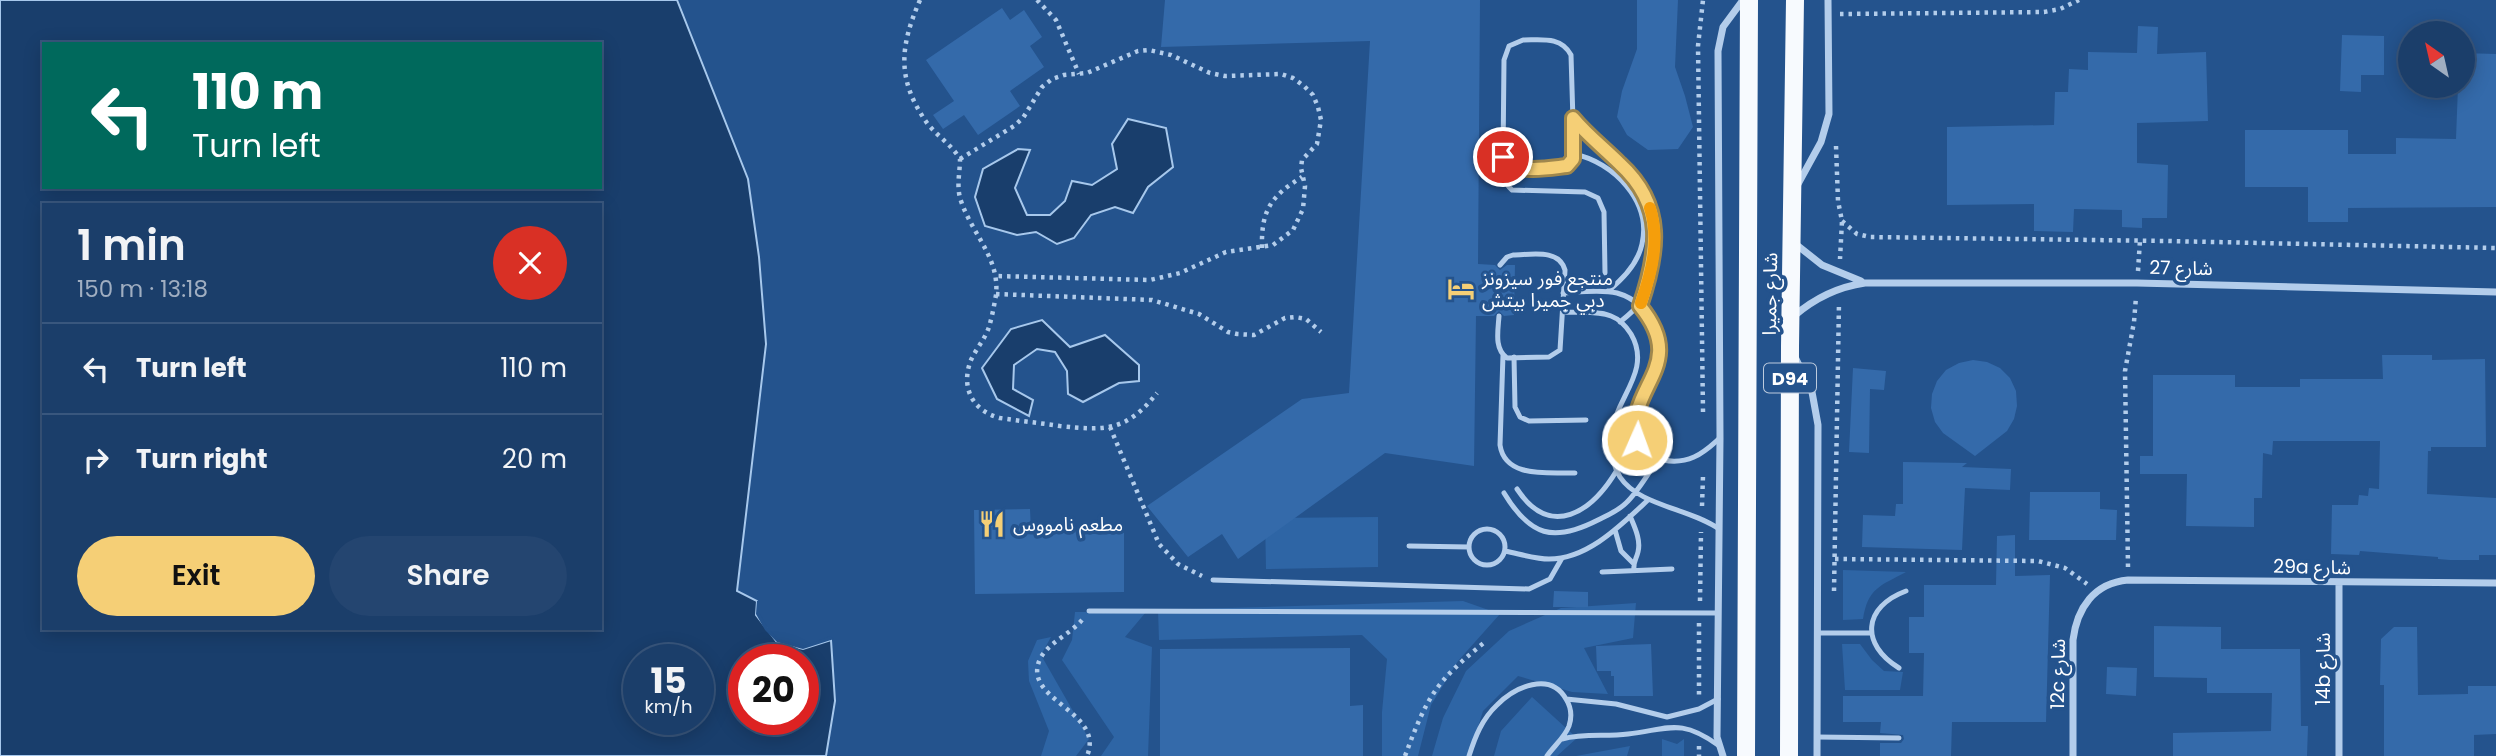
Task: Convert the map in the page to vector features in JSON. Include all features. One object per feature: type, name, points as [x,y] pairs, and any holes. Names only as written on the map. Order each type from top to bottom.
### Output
[{"type":"main road","name":"شارع جميرا","points":[[1746,756],[1749,0]]},
{"type":"main road","name":"شارع جميرا","points":[[1789,756],[1790,346],[1795,0]]},
{"type":"street","points":[[1723,756],[1718,745],[1718,51],[1723,27],[1743,0]]},
{"type":"street","points":[[1794,191],[1821,142],[1829,114],[1828,0]]},
{"type":"street","name":"شارع 27","points":[[1792,241],[1806,254],[1839,274],[1865,282]]},
{"type":"street","name":"شارع 27","points":[[1791,319],[1805,306],[1839,288],[1865,282],[2137,283],[2496,292]]},
{"type":"street","points":[[1790,346],[1812,392],[1818,425],[1817,756]]},
{"type":"street","points":[[2096,592],[2106,585],[2128,580]]},
{"type":"street","name":"29a شارع","points":[[2128,580],[2496,583]]},
{"type":"street","name":"14b شارع","points":[[2339,583],[2339,756]]},
{"type":"street","name":"12c شارع","points":[[2073,756],[2075,621],[2083,605],[2096,592]]},
{"type":"lane","points":[[1505,161],[1519,168],[1563,166],[1571,163],[1574,154],[1572,60],[1569,50],[1555,40],[1516,42],[1510,46],[1504,60],[1502,152],[1505,179],[1512,190],[1585,192],[1598,198],[1604,212],[1605,273]]},
{"type":"lane","points":[[1573,118],[1633,177],[1648,205],[1655,231],[1656,245],[1640,306],[1620,321]]},
{"type":"lane","points":[[1574,154],[1586,156],[1620,178],[1635,197],[1643,220],[1642,244],[1637,258],[1608,292]]},
{"type":"lane","points":[[1500,265],[1513,255],[1557,257],[1564,270],[1562,345],[1557,354],[1549,357],[1503,355]]},
{"type":"lane","points":[[1563,293],[1608,292],[1629,298],[1640,306],[1653,323],[1657,333],[1659,356],[1654,378],[1636,412],[1634,426],[1637,440],[1646,452],[1658,460],[1681,461],[1704,452],[1720,438]]},
{"type":"lane","points":[[1563,312],[1610,316],[1620,321],[1632,336],[1638,355],[1637,366],[1631,387],[1612,428],[1610,445],[1613,463],[1621,478],[1648,500],[1702,519],[1719,529]]},
{"type":"lane","points":[[1499,316],[1498,346],[1503,355],[1500,445],[1504,459],[1514,468],[1521,470],[1575,473]]},
{"type":"lane","points":[[1514,357],[1515,407],[1520,417],[1530,421],[1586,420]]},
{"type":"lane","points":[[1504,493],[1515,510],[1531,526],[1542,531],[1564,534],[1586,527],[1616,511],[1630,499],[1658,460]]},
{"type":"lane","points":[[1517,489],[1525,501],[1537,510],[1565,516],[1584,509],[1594,501],[1617,470]]},
{"type":"lane","points":[[1506,551],[1535,558],[1562,558],[1579,554],[1615,530],[1648,500]]},
{"type":"lane","points":[[1630,516],[1638,542],[1634,570]]},
{"type":"lane","points":[[1490,529],[1502,536],[1506,551],[1503,558],[1489,566],[1475,561],[1469,547],[1475,534],[1490,529]]},
{"type":"lane","points":[[1615,530],[1621,551],[1633,563]]},
{"type":"lane","points":[[1409,546],[1469,547]]},
{"type":"lane","points":[[1213,580],[1529,589],[1550,579],[1562,558]]},
{"type":"lane","points":[[1602,572],[1672,569]]},
{"type":"lane","points":[[1899,668],[1879,653],[1871,633],[1875,614],[1881,605],[1906,591]]},
{"type":"lane","points":[[1088,611],[1718,613]]},
{"type":"lane","points":[[1818,633],[1871,633]]},
{"type":"lane","points":[[1469,756],[1483,721],[1496,705],[1517,689],[1536,684],[1555,688],[1566,699],[1570,719],[1562,738],[1547,756]]},
{"type":"lane","points":[[1566,699],[1616,704],[1667,717],[1699,709],[1718,699]]},
{"type":"lane","points":[[1562,738],[1588,734],[1628,734],[1653,728],[1678,727],[1699,733],[1718,745]]},
{"type":"lane","points":[[1817,737],[1899,738]]},
{"type":"path","points":[[919,0],[908,27],[905,45],[904,67],[909,88],[927,123],[960,159],[960,198],[983,242],[996,276],[996,294],[989,328],[968,372],[968,389],[980,410],[1000,418],[1094,430],[1110,428],[1128,420],[1144,408],[1157,393]]},
{"type":"path","points":[[1037,0],[1056,20],[1079,74]]},
{"type":"path","points":[[1699,709],[1704,452],[1698,46],[1703,0]]},
{"type":"path","points":[[1828,14],[2044,12],[2060,9],[2079,0]]},
{"type":"path","points":[[960,159],[1014,126],[1023,118],[1042,87],[1052,79],[1097,69],[1127,55],[1149,50],[1171,55],[1203,70],[1225,76],[1268,73],[1293,78],[1313,95],[1321,120],[1317,144],[1303,160],[1305,197],[1299,220],[1284,239],[1273,245],[1226,252],[1180,273],[1150,281],[996,276]]},
{"type":"path","points":[[1829,114],[1835,138],[1838,201],[1842,222],[1839,274]]},
{"type":"path","points":[[1262,248],[1263,223],[1271,202],[1278,193],[1302,177]]},
{"type":"path","points":[[1842,222],[1857,234],[1870,237],[2496,248]]},
{"type":"path","points":[[2128,580],[2125,370],[2134,322],[2140,240]]},
{"type":"path","points":[[1834,596],[1839,288]]},
{"type":"path","points":[[996,294],[1152,300],[1199,314],[1237,334],[1254,335],[1285,318],[1295,317],[1306,319],[1321,332]]},
{"type":"path","points":[[1110,428],[1159,544],[1178,564],[1213,580]]},
{"type":"path","points":[[1835,559],[2038,561],[2065,568],[2096,592]]},
{"type":"path","points":[[1087,756],[1090,738],[1086,727],[1070,710],[1045,691],[1038,671],[1046,650],[1068,634],[1088,611]]},
{"type":"path","points":[[1405,756],[1422,710],[1433,691],[1447,674],[1485,642]]},
{"type":"shaded area","points":[[0,0],[677,0],[748,179],[759,257],[766,344],[737,591],[757,601],[756,615],[777,642],[784,644],[728,644],[728,735],[819,735],[819,644],[831,640],[835,701],[826,756],[0,756]]},
{"type":"shaded area","points":[[1128,119],[1166,128],[1173,167],[1148,187],[1133,213],[1115,207],[1091,215],[1074,238],[1057,244],[1036,232],[1017,235],[985,226],[975,197],[983,169],[1018,149],[1030,150],[1015,188],[1027,215],[1050,215],[1065,201],[1072,181],[1092,185],[1117,169],[1112,144]]},
{"type":"shaded area","points":[[1042,320],[1070,347],[1105,335],[1139,365],[1139,381],[1119,383],[1083,402],[1068,394],[1067,371],[1055,352],[1037,349],[1014,365],[1013,389],[1033,400],[1029,416],[997,399],[982,368],[1011,329]]},
{"type":"shaded area","points":[[1378,517],[1378,567],[1266,569],[1265,518]]},
{"type":"shaded area","points":[[1843,570],[1906,572],[1882,585],[1872,594],[1863,619],[1843,620]]},
{"type":"shaded area","points":[[1463,601],[1500,614],[1458,661],[1431,705],[1418,756],[1382,756],[1382,712],[1387,659],[1362,635],[1159,640],[1158,610]]},
{"type":"shaded area","points":[[1636,603],[1633,638],[1584,648],[1608,694],[1572,692],[1518,676],[1483,711],[1469,756],[1432,756],[1443,718],[1466,671],[1509,631],[1561,608]]},
{"type":"shaded area","points":[[1075,612],[1146,612],[1125,637],[1152,647],[1148,756],[1101,756],[1114,737],[1062,660],[1072,640]]},
{"type":"shaded area","points":[[1051,637],[1041,655],[1089,739],[1076,756],[1041,756],[1049,731],[1029,681],[1028,661],[1037,640]]},
{"type":"shaded area","points":[[1842,644],[1860,644],[1884,671],[1903,672],[1900,690],[1845,690]]},
{"type":"shaded area","points":[[1532,697],[1577,738],[1557,756],[1494,756],[1501,731]]},
{"type":"shaded area","points":[[1662,739],[1677,744],[1684,739],[1684,756],[1662,756]]},
{"type":"shaded area","points":[[1630,746],[1627,756],[1576,756]]},
{"type":"pier","points":[[760,600],[760,614],[768,628],[778,639],[796,644],[777,642],[765,630],[756,614],[757,601]]},
{"type":"pier","points":[[830,636],[834,639],[818,644],[808,644]]},
{"type":"building","points":[[1165,0],[1480,0],[1478,264],[1495,265],[1500,270],[1507,265],[1515,265],[1514,315],[1504,316],[1499,311],[1494,316],[1476,316],[1474,466],[1385,453],[1238,559],[1222,534],[1188,557],[1147,506],[1302,399],[1349,393],[1370,41],[1161,47]]},
{"type":"building","points":[[1637,0],[1678,0],[1675,67],[1693,127],[1678,149],[1648,150],[1627,135],[1617,117],[1622,91],[1637,49]]},
{"type":"building","points":[[1002,8],[1010,20],[1024,10],[1042,37],[1030,46],[1044,67],[1010,91],[1020,106],[978,135],[964,115],[943,129],[933,115],[954,101],[926,60]]},
{"type":"building","points":[[2138,26],[2158,27],[2157,54],[2206,52],[2208,121],[2137,123],[2137,163],[2168,165],[2167,218],[2142,218],[2142,228],[2122,227],[2122,210],[2074,209],[2073,232],[2034,231],[2034,204],[1947,205],[1947,127],[2054,125],[2055,92],[2068,92],[2069,69],[2088,70],[2088,52],[2137,53]]},
{"type":"building","points":[[2342,35],[2384,36],[2384,75],[2361,75],[2361,92],[2340,91]]},
{"type":"building","points":[[2475,53],[2496,54],[2496,207],[2348,208],[2348,222],[2308,222],[2308,187],[2245,187],[2245,130],[2348,130],[2348,154],[2396,154],[2396,138],[2456,139],[2458,98],[2475,98]]},
{"type":"building","points":[[2382,355],[2432,355],[2432,360],[2485,359],[2486,447],[2431,447],[2431,451],[2428,451],[2427,494],[2496,498],[2496,555],[2479,555],[2479,560],[2450,560],[2360,551],[2359,555],[2331,554],[2332,505],[2358,505],[2359,495],[2368,496],[2369,488],[2379,489],[2380,441],[2273,441],[2272,455],[2263,453],[2262,498],[2254,498],[2254,527],[2186,526],[2187,474],[2140,474],[2140,456],[2153,456],[2153,375],[2235,375],[2235,387],[2300,387],[2300,379],[2383,379]]},
{"type":"building","points":[[1973,360],[2000,368],[2010,378],[2016,391],[2017,406],[2007,431],[1975,456],[1943,433],[1935,422],[1931,408],[1937,381],[1946,370]]},
{"type":"building","points":[[1853,368],[1886,371],[1884,390],[1870,389],[1869,453],[1849,452]]},
{"type":"building","points":[[1903,462],[1967,463],[1962,467],[2011,469],[2010,490],[1965,488],[1962,550],[1862,547],[1863,515],[1895,516],[1896,504],[1903,504]]},
{"type":"building","points":[[2030,492],[2100,492],[2100,509],[2117,510],[2116,540],[2029,540]]},
{"type":"building","points":[[1030,509],[1031,531],[1124,530],[1124,592],[975,594],[974,510]]},
{"type":"building","points":[[2015,535],[2015,576],[2050,575],[2046,722],[1952,722],[1951,756],[1880,756],[1880,743],[1901,743],[1903,735],[1880,733],[1881,722],[1843,722],[1843,696],[1923,696],[1924,653],[1909,653],[1909,617],[1924,617],[1924,585],[1996,585],[1997,536]]},
{"type":"building","points":[[1554,591],[1588,592],[1588,607],[1553,607]]},
{"type":"building","points":[[2154,626],[2221,627],[2221,649],[2300,649],[2301,726],[2308,726],[2307,756],[2173,756],[2173,733],[2271,731],[2272,693],[2207,693],[2207,678],[2154,677]]},
{"type":"building","points":[[2394,627],[2417,627],[2418,695],[2468,694],[2468,686],[2496,686],[2496,734],[2474,735],[2474,756],[2384,756],[2384,685],[2380,685],[2381,639]]},
{"type":"building","points":[[1651,644],[1653,696],[1614,696],[1614,676],[1611,676],[1611,671],[1597,671],[1596,646]]},
{"type":"building","points":[[1350,648],[1350,706],[1363,705],[1363,756],[1160,756],[1160,649]]},
{"type":"building","points":[[2107,667],[2137,668],[2136,696],[2106,694]]},
{"type":"slow traffic","points":[[1641,303],[1656,245],[1650,208]]},
{"type":"place","name":"منتجع فور سيزونز دبي جميرا بيتش","points":[[1461,289]]},
{"type":"place","name":"مطعم نامووس","points":[[992,524]]},
{"type":"route","points":[[1503,157],[1511,166],[1519,168],[1567,166],[1573,159],[1573,118],[1622,165],[1642,190],[1653,217],[1656,245],[1640,306],[1657,333],[1659,356],[1654,378],[1636,412],[1634,426],[1637,440]]}]
